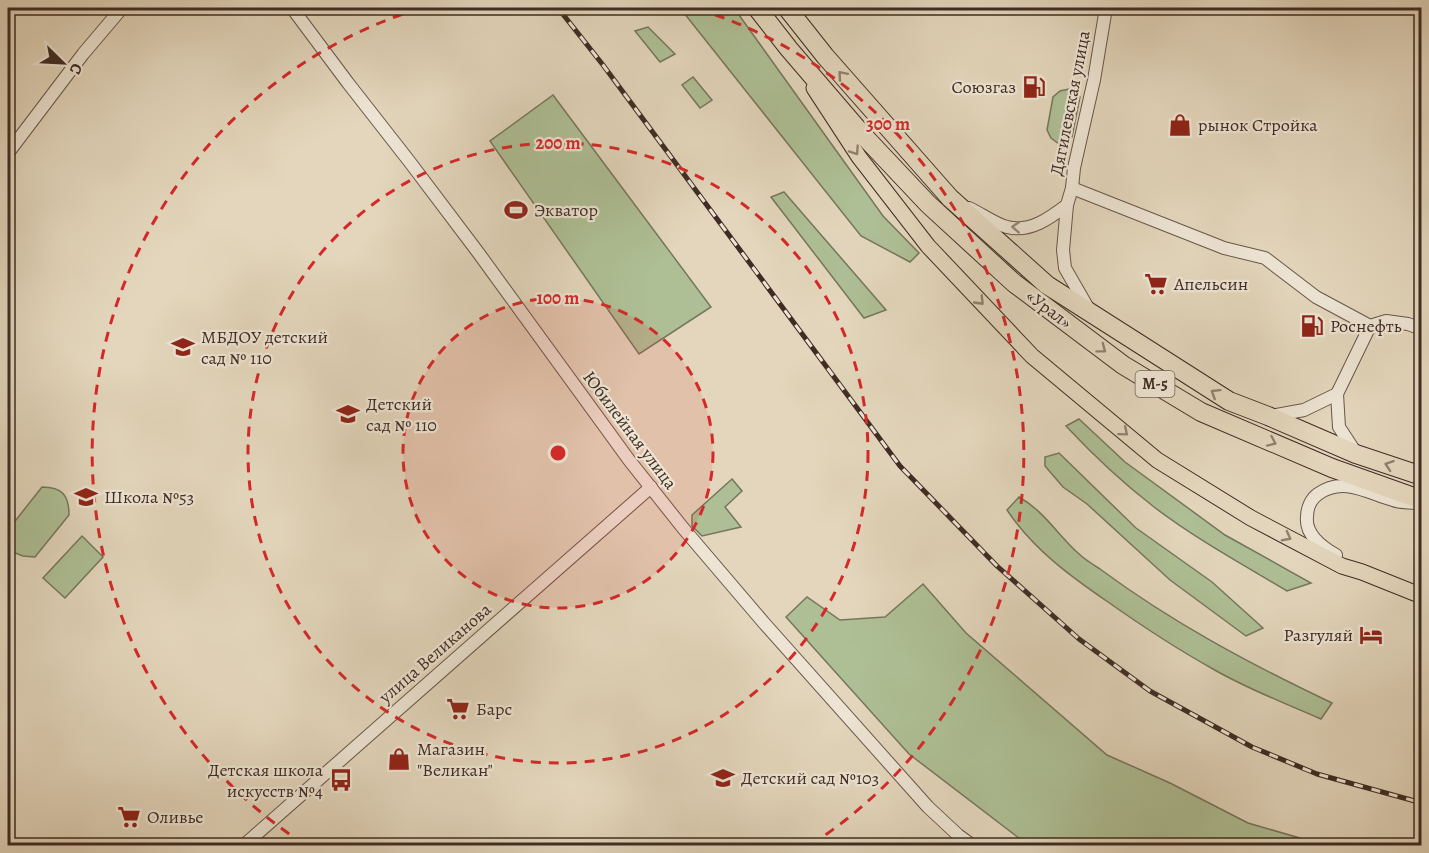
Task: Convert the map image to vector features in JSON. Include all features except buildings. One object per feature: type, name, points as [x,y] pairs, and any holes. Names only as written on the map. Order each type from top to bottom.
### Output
[{"type":"highway","name":"«Урал»","points":[[757,8],[862,134],[928,204],[1014,283],[1123,365],[1201,412],[1332,468],[1422,502]]},
{"type":"highway","name":"«Урал»","points":[[787,8],[825,56],[950,198],[1047,285],[1228,401],[1356,454],[1422,476]]},
{"type":"main road","points":[[789,49],[859,157],[928,246],[1032,356],[1157,460],[1251,518],[1342,566],[1422,596]]},
{"type":"street","points":[[8,153],[83,54],[122,8]]},
{"type":"street","name":"Юбилейная улица","points":[[292,8],[409,160],[574,387],[683,528],[928,807],[973,846]]},
{"type":"street","name":"Дягилевская улица","points":[[1091,315],[1065,268],[1063,250],[1074,168],[1094,80],[1106,8]]},
{"type":"street","points":[[1072,188],[1224,248],[1265,258],[1316,297],[1370,326],[1386,321],[1408,324],[1422,329]]},
{"type":"street","points":[[950,198],[1006,227],[1023,229],[1038,224],[1068,205]]},
{"type":"street","points":[[1356,454],[1339,427],[1337,394],[1370,326]]},
{"type":"street","points":[[1268,416],[1304,410],[1337,394]]},
{"type":"street","points":[[1362,572],[1345,559],[1323,548],[1312,536],[1306,524],[1307,509],[1315,496],[1336,485],[1353,487],[1396,501],[1422,502]]},
{"type":"street","name":"улица Великанова","points":[[243,846],[651,487]]},
{"type":"green space","points":[[680,8],[734,8],[883,216],[919,253],[910,262],[861,236]]},
{"type":"green space","points":[[648,27],[675,54],[660,62],[635,31]]},
{"type":"green space","points":[[693,77],[712,100],[700,108],[682,85]]},
{"type":"green space","points":[[1069,89],[1080,97],[1072,137],[1067,142],[1059,144],[1051,138],[1047,130],[1053,97],[1060,91]]},
{"type":"green space","points":[[553,95],[711,307],[639,354],[490,141]]},
{"type":"green space","points":[[784,192],[886,310],[864,318],[771,197]]},
{"type":"green space","points":[[1079,419],[1125,462],[1225,535],[1311,583],[1287,591],[1170,519],[1142,498],[1066,426]]},
{"type":"green space","points":[[1059,453],[1136,528],[1212,582],[1263,628],[1246,636],[1170,580],[1087,504],[1063,487],[1045,466],[1045,457]]},
{"type":"green space","points":[[732,479],[742,491],[725,507],[741,527],[702,536],[692,526],[692,515]]},
{"type":"green space","points":[[42,487],[55,489],[66,497],[69,515],[35,557],[23,556],[10,551],[8,530]]},
{"type":"green space","points":[[1019,497],[1043,516],[1083,557],[1128,589],[1184,625],[1242,658],[1332,703],[1321,719],[1213,669],[1147,628],[1080,582],[1053,561],[1017,524],[1007,510]]},
{"type":"green space","points":[[82,536],[103,557],[65,598],[43,578]]},
{"type":"green space","points":[[923,584],[966,633],[1107,755],[1170,783],[1248,823],[1324,845],[1028,845],[909,754],[786,617],[807,597],[840,620],[885,617]]},
{"type":"railway","points":[[558,8],[603,65],[900,466],[997,566],[1079,639],[1150,691],[1252,747],[1317,774],[1422,803]]},
{"type":"place","name":"Союзгаз","points":[[1034,87]]},
{"type":"place","name":"рынок Стройка","points":[[1180,125]]},
{"type":"place","name":"Экватор","points":[[516,210]]},
{"type":"place","name":"Апельсин","points":[[1156,284]]},
{"type":"place","name":"Роснефть","points":[[1312,326]]},
{"type":"place","name":"МБДОУ детский сад № 110","points":[[183,347]]},
{"type":"place","name":"Детский сад № 110","points":[[348,414]]},
{"type":"place","name":"Школа №53","points":[[86,497]]},
{"type":"place","name":"Разгуляй","points":[[1371,635]]},
{"type":"place","name":"Барс","points":[[458,709]]},
{"type":"place","name":"Магазин \"Великан\"","points":[[399,759]]},
{"type":"place","name":"Детский сад №103","points":[[723,778]]},
{"type":"place","name":"Детская школа искусств №4","points":[[341,780]]},
{"type":"place","name":"Оливье","points":[[129,817]]}]
